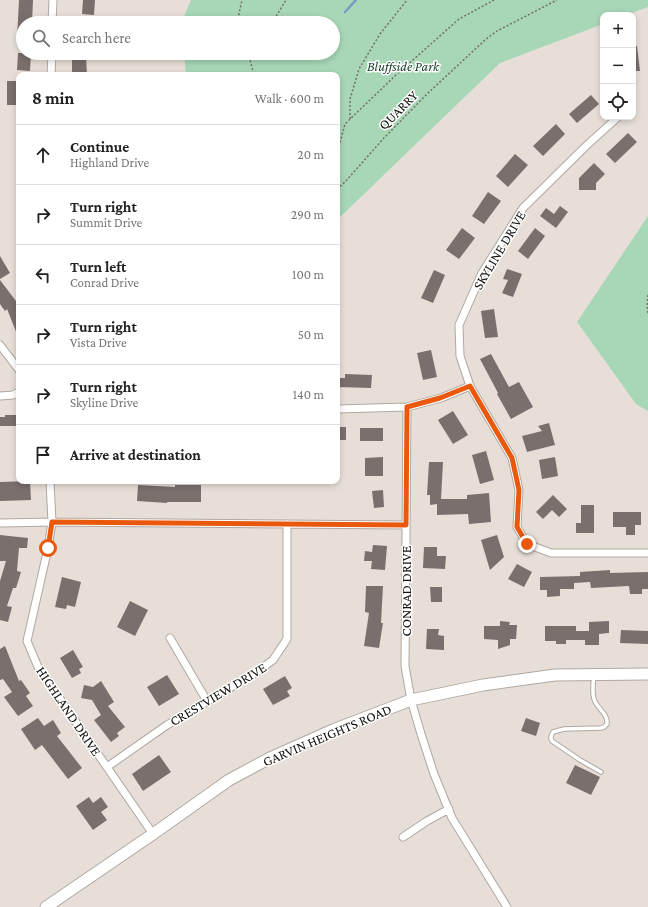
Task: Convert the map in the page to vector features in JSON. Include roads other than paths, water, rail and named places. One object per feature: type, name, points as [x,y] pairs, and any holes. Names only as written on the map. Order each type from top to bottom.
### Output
[{"type":"main road","name":"GARVIN HEIGHTS ROAD","points":[[46,907],[229,780],[333,730],[411,700],[483,685],[555,675],[648,674]]},
{"type":"street","points":[[52,16],[53,0]]},
{"type":"street","points":[[51,72],[52,60]]},
{"type":"street","name":"SKYLINE DRIVE","points":[[615,120],[523,208],[482,273],[459,325],[460,356],[470,386],[512,458],[519,490],[517,527],[527,544],[551,553],[648,553]]},
{"type":"street","points":[[0,345],[16,366]]},
{"type":"street","points":[[340,409],[407,407],[440,398],[470,386]]},
{"type":"street","points":[[0,396],[16,394]]},
{"type":"street","name":"CONRAD DRIVE","points":[[407,407],[405,666],[411,700],[434,774],[452,818],[507,907]]},
{"type":"street","name":"HIGHLAND DRIVE","points":[[50,484],[52,522],[48,548],[27,641],[38,667],[153,834]]},
{"type":"street","points":[[0,523],[52,522],[406,525]]},
{"type":"street","name":"CRESTVIEW DRIVE","points":[[107,767],[167,725],[255,673],[273,660],[287,639],[287,524]]},
{"type":"street","points":[[170,638],[207,702]]},
{"type":"street","points":[[403,837],[448,808]]},
{"type":"lane","points":[[594,675],[594,700],[606,715],[608,720],[607,724],[601,728],[564,729],[553,732],[551,739],[580,760],[601,772]]},
{"type":"waterway","points":[[345,12],[356,0]]},
{"type":"park label","name":"Bluffside Park","points":[[403,66]]}]
